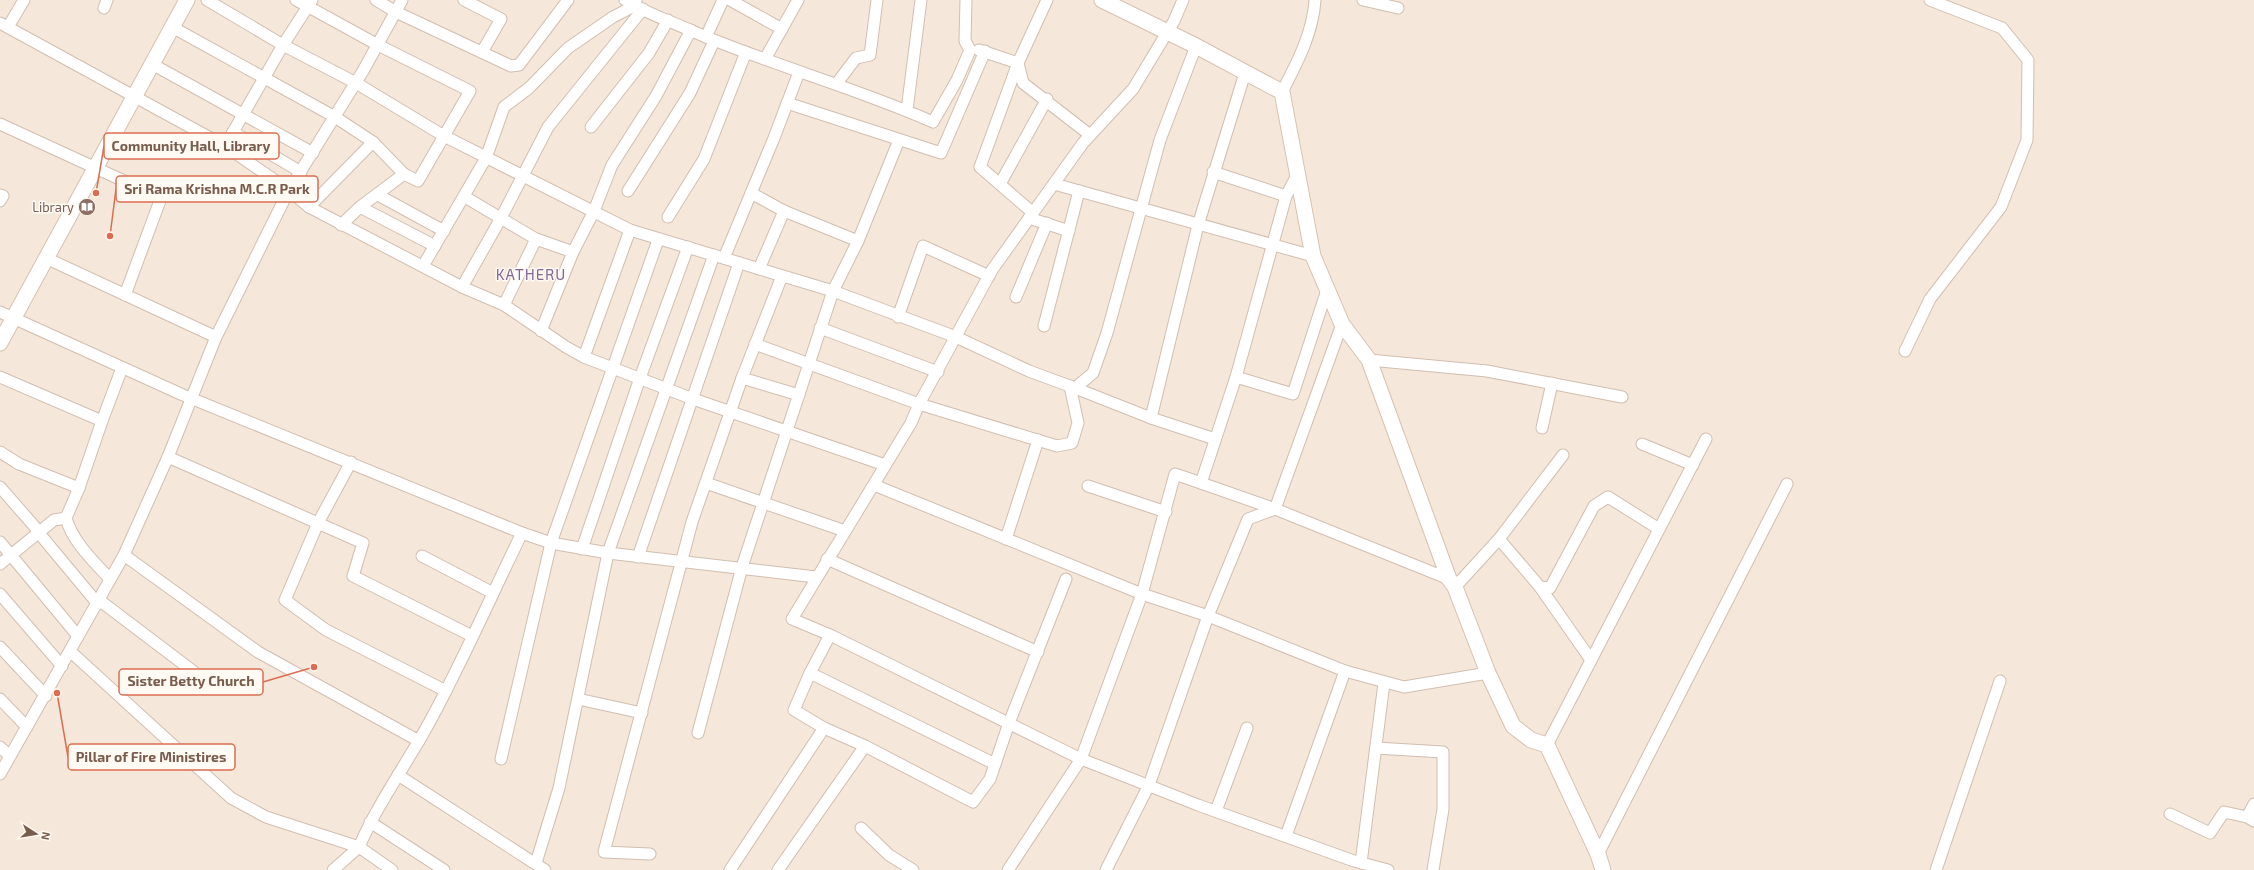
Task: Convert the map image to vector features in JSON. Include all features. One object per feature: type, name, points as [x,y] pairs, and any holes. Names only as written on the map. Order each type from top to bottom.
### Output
[{"type":"main road","points":[[0,343],[6,316],[46,258],[187,0]]},
{"type":"main road","points":[[1102,0],[1167,31],[1282,92],[1313,256],[1327,290],[1342,324],[1369,360],[1452,583],[1488,673],[1513,726],[1531,740],[1547,744],[1598,854],[1603,870]]},
{"type":"street","points":[[24,0],[4,25],[135,95],[160,111],[225,146],[289,190],[309,207],[462,287],[504,305],[541,331],[584,357],[730,412],[885,465]]},
{"type":"street","points":[[207,0],[284,45],[356,83],[444,136],[630,230],[658,240],[719,256],[833,291],[898,317],[956,337],[1029,371],[1151,418],[1216,439]]},
{"type":"street","points":[[172,27],[335,117],[373,142],[404,174],[418,181],[470,91],[378,45],[310,3],[296,0]]},
{"type":"street","points":[[376,0],[396,12],[511,66],[519,65],[568,0]]},
{"type":"street","points":[[0,774],[46,696],[124,555],[168,457],[216,337],[289,190],[356,83],[402,0]]},
{"type":"street","points":[[464,0],[501,19],[482,52]]},
{"type":"street","points":[[628,191],[690,93],[723,0]]},
{"type":"street","points":[[730,0],[782,29]]},
{"type":"street","points":[[765,58],[798,0]]},
{"type":"street","points":[[837,83],[856,58],[870,55],[877,0]]},
{"type":"street","points":[[907,110],[921,0]]},
{"type":"street","points":[[966,0],[965,41],[970,50]]},
{"type":"street","points":[[1047,0],[1018,63],[980,167],[1000,184],[1031,215],[1047,223],[1069,230]]},
{"type":"street","points":[[1183,0],[1167,31],[1133,89],[1090,135],[988,276],[938,372],[919,404],[911,423],[816,577],[792,619],[830,635],[1081,759],[1216,811],[1286,836],[1355,865],[1388,870]]},
{"type":"street","points":[[1282,92],[1299,60],[1314,17],[1315,0]]},
{"type":"street","points":[[1363,0],[1398,8]]},
{"type":"street","points":[[1905,351],[1930,299],[2001,207],[2027,140],[2028,60],[2002,28],[1930,0]]},
{"type":"street","points":[[225,146],[310,3]]},
{"type":"street","points":[[635,4],[710,39],[765,58],[799,72],[837,83],[907,110],[933,122],[957,80],[970,50]]},
{"type":"street","points":[[423,266],[465,197],[486,158],[504,107],[529,88],[568,48],[612,17],[635,4]]},
{"type":"street","points":[[462,287],[501,218],[548,127],[635,4]]},
{"type":"street","points":[[591,127],[649,53],[668,20]]},
{"type":"street","points":[[541,331],[573,252],[594,212],[612,165],[656,96],[691,30]]},
{"type":"street","points":[[1073,387],[1093,373],[1107,333],[1160,140],[1196,46]]},
{"type":"street","points":[[970,50],[984,51],[1018,63]]},
{"type":"street","points":[[787,103],[942,153],[984,51]]},
{"type":"street","points":[[668,217],[704,159],[746,52]]},
{"type":"street","points":[[1018,63],[1024,83],[1047,99],[1090,135]]},
{"type":"street","points":[[152,64],[313,153]]},
{"type":"street","points":[[536,863],[559,788],[608,553],[665,388],[719,256],[751,193],[799,72]]},
{"type":"street","points":[[1151,418],[1198,225],[1213,172],[1245,73]]},
{"type":"street","points":[[1000,184],[1047,99]]},
{"type":"street","points":[[0,124],[95,169],[162,198],[125,295]]},
{"type":"street","points":[[233,132],[301,172]]},
{"type":"street","points":[[698,733],[742,567],[820,328],[833,291],[858,241],[899,140]]},
{"type":"street","points":[[309,207],[373,142]]},
{"type":"street","points":[[1213,172],[1286,196]]},
{"type":"street","points":[[341,225],[360,207],[378,195],[404,174]]},
{"type":"street","points":[[1201,483],[1236,377],[1274,244],[1286,196],[1297,175]]},
{"type":"street","points":[[1054,184],[1142,210],[1274,244],[1313,256]]},
{"type":"street","points":[[1044,326],[1079,191]]},
{"type":"street","points":[[751,193],[784,211],[858,241]]},
{"type":"street","points":[[0,195],[3,196],[0,201]]},
{"type":"street","points":[[378,195],[444,231]]},
{"type":"street","points":[[465,197],[536,239],[573,252]]},
{"type":"street","points":[[360,207],[435,246]]},
{"type":"street","points":[[759,269],[784,211]]},
{"type":"street","points":[[1016,297],[1047,223]]},
{"type":"street","points":[[584,357],[630,230]]},
{"type":"street","points":[[504,305],[536,239]]},
{"type":"street","points":[[501,759],[551,543],[658,240]]},
{"type":"street","points":[[898,317],[922,246],[988,276]]},
{"type":"street","points":[[582,548],[640,378],[688,247]]},
{"type":"street","points":[[46,258],[216,337]]},
{"type":"street","points":[[638,557],[739,263]]},
{"type":"street","points":[[650,854],[604,852],[642,713],[681,560],[742,378],[782,276]]},
{"type":"street","points":[[1236,377],[1293,394],[1327,290]]},
{"type":"street","points":[[6,316],[192,398],[522,533],[551,543],[638,557],[681,560],[816,577]]},
{"type":"street","points":[[1275,510],[1342,324]]},
{"type":"street","points":[[820,328],[938,372]]},
{"type":"street","points":[[755,344],[919,404],[1057,446],[1072,443],[1078,423],[1073,387]]},
{"type":"street","points":[[1369,360],[1487,371],[1622,397]]},
{"type":"street","points":[[110,579],[83,548],[68,527],[66,518],[122,368]]},
{"type":"street","points":[[0,377],[102,421]]},
{"type":"street","points":[[742,378],[799,395]]},
{"type":"street","points":[[1542,428],[1552,383]]},
{"type":"street","points":[[1006,539],[1038,440]]},
{"type":"street","points":[[1547,744],[1706,440]]},
{"type":"street","points":[[1642,444],[1693,466]]},
{"type":"street","points":[[0,452],[19,464],[78,488]]},
{"type":"street","points":[[1008,870],[1081,759],[1142,594],[1166,512],[1175,474],[1275,510],[1452,583],[1499,539],[1562,456]]},
{"type":"street","points":[[168,457],[364,543],[353,576],[472,636]]},
{"type":"street","points":[[351,462],[318,523],[285,600],[326,630],[446,691]]},
{"type":"street","points":[[706,483],[845,531]]},
{"type":"street","points":[[1598,854],[1787,484]]},
{"type":"street","points":[[874,485],[1142,594],[1208,616],[1345,671],[1384,683],[1404,687],[1488,673]]},
{"type":"street","points":[[1088,486],[1166,512]]},
{"type":"street","points":[[0,487],[36,527],[38,532],[98,602],[194,672]]},
{"type":"street","points":[[1540,587],[1550,588],[1594,506],[1608,497],[1659,529]]},
{"type":"street","points":[[1106,870],[1149,784],[1208,616],[1248,519],[1275,510]]},
{"type":"street","points":[[0,564],[54,520],[66,518]]},
{"type":"street","points":[[333,870],[359,847],[370,822],[419,741],[446,691],[522,533]]},
{"type":"street","points":[[1499,539],[1540,587],[1591,660]]},
{"type":"street","points":[[0,542],[78,636]]},
{"type":"street","points":[[124,555],[258,652],[419,741]]},
{"type":"street","points":[[422,556],[493,593]]},
{"type":"street","points":[[827,559],[1038,652]]},
{"type":"street","points":[[830,635],[810,673],[794,710],[824,728],[865,746],[973,802],[990,778],[1009,723],[1066,579]]},
{"type":"street","points":[[0,594],[62,666]]},
{"type":"street","points":[[0,647],[46,696]]},
{"type":"street","points":[[70,652],[230,798],[266,817],[359,847],[392,870]]},
{"type":"street","points":[[1286,836],[1345,671]]},
{"type":"street","points":[[810,673],[995,764]]},
{"type":"street","points":[[1936,870],[2000,681]]},
{"type":"street","points":[[1355,865],[1376,748],[1384,683]]},
{"type":"street","points":[[0,699],[27,727]]},
{"type":"street","points":[[578,699],[642,713]]},
{"type":"street","points":[[730,870],[824,728]]},
{"type":"street","points":[[1216,811],[1247,728]]},
{"type":"street","points":[[778,870],[865,746]]},
{"type":"street","points":[[0,747],[10,756]]},
{"type":"street","points":[[1376,748],[1443,752],[1443,809],[1433,870]]},
{"type":"street","points":[[398,775],[545,870]]},
{"type":"street","points":[[2170,814],[2210,833],[2224,812],[2250,819],[2254,804]]},
{"type":"street","points":[[370,822],[444,870]]},
{"type":"street","points":[[861,828],[889,855],[913,870]]},
{"type":"shaded area","points":[[0,0],[2254,0],[2254,870],[0,870]]},
{"type":"place","name":"Community Hall, Library","points":[[96,193]]},
{"type":"place","name":"Library","points":[[87,207]]},
{"type":"place","name":"Sri Rama Krishna M.C.R Park","points":[[110,236]]},
{"type":"place","name":"Sister Betty Church","points":[[314,667]]},
{"type":"place","name":"Pillar of Fire Ministires","points":[[57,693]]},
{"type":"district","name":"KATHERU","points":[[531,274]]}]
